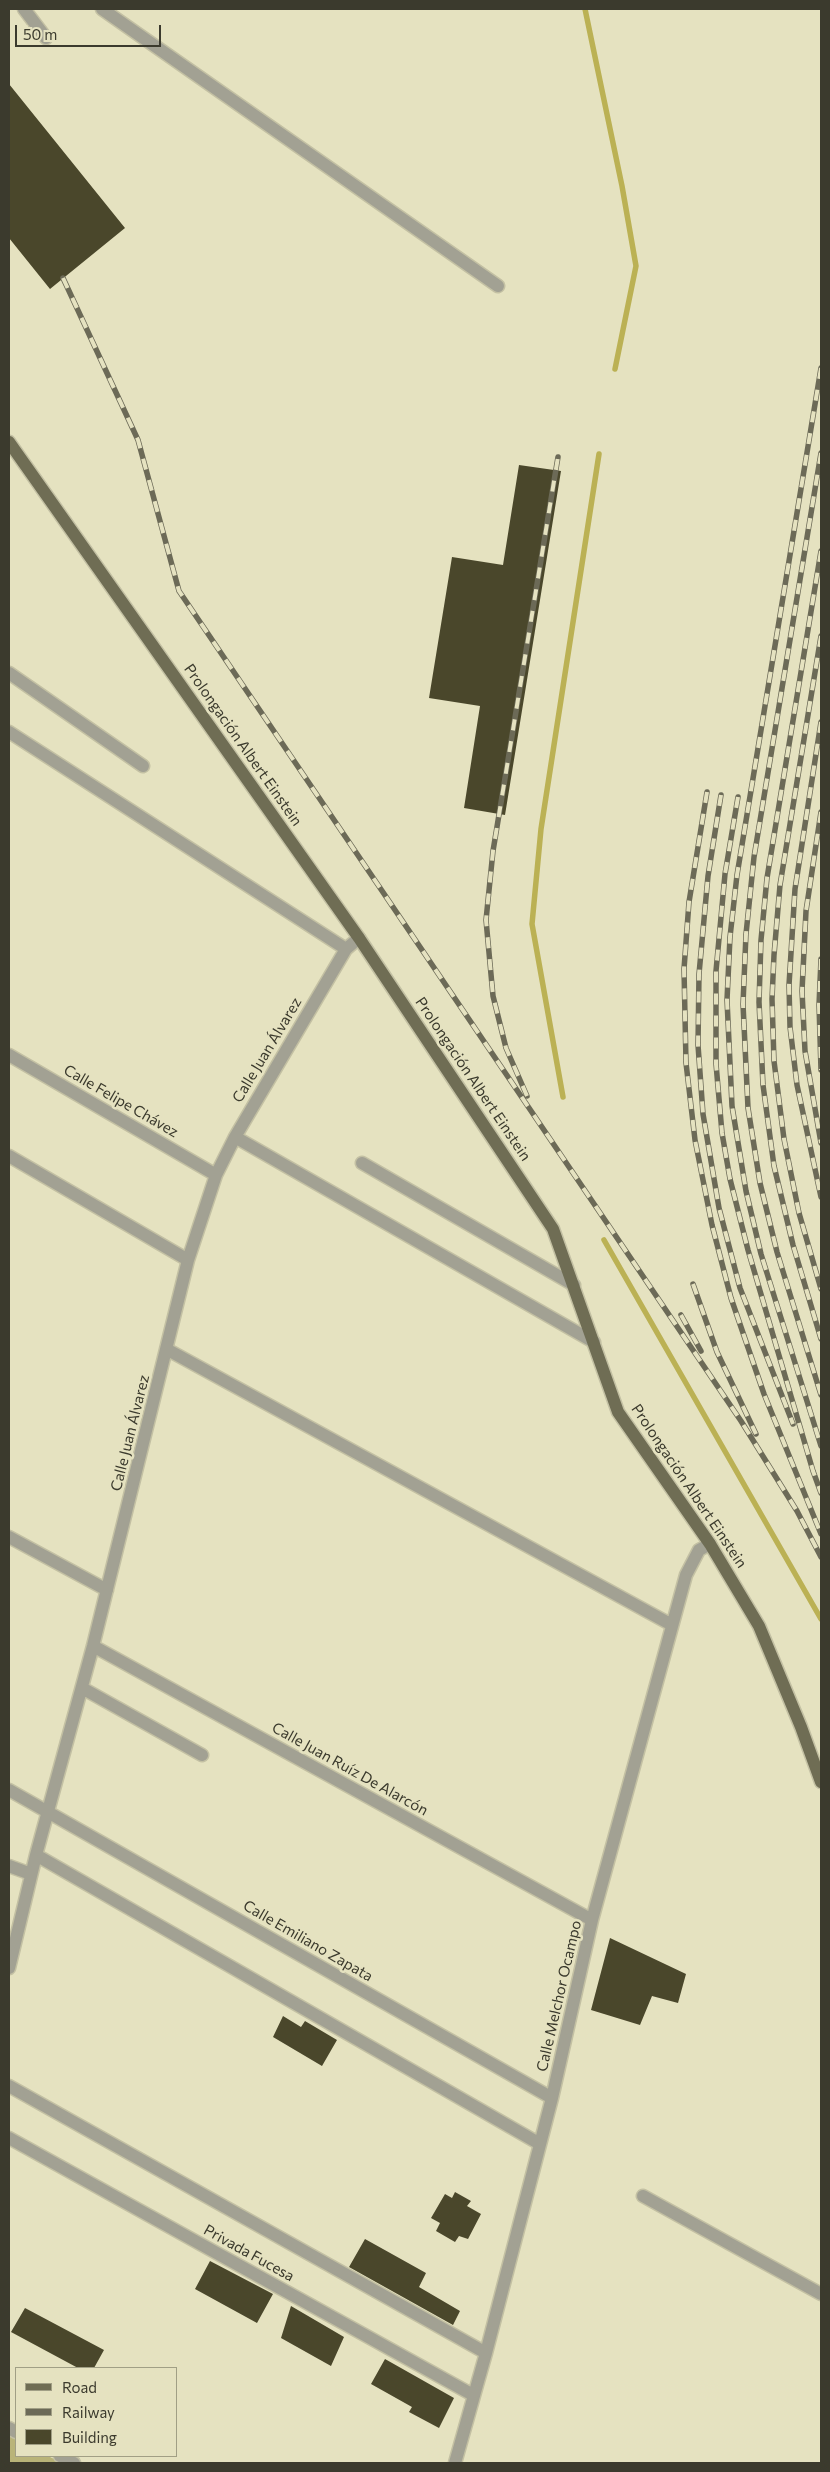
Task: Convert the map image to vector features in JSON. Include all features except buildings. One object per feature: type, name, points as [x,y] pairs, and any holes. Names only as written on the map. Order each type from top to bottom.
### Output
[{"type":"main road","name":"Prolongación Albert Einstein","points":[[9,444],[359,938],[553,1229],[618,1412],[710,1544],[759,1626],[802,1727],[821,1782]]},
{"type":"street","points":[[24,9],[46,38]]},
{"type":"street","points":[[102,9],[498,286]]},
{"type":"street","points":[[9,673],[143,766]]},
{"type":"street","points":[[9,732],[346,949]]},
{"type":"street","name":"Calle Juan Álvarez","points":[[9,1968],[31,1874],[93,1646],[168,1350],[188,1260],[216,1176],[234,1137],[346,949],[359,938]]},
{"type":"street","name":"Calle Felipe Chávez","points":[[9,1056],[216,1176]]},
{"type":"street","points":[[234,1137],[594,1342]]},
{"type":"street","points":[[9,1156],[188,1260]]},
{"type":"street","points":[[362,1164],[574,1284]]},
{"type":"street","points":[[168,1350],[672,1625]]},
{"type":"street","points":[[9,1537],[106,1590]]},
{"type":"street","name":"Calle Melchor Ocampo","points":[[455,2463],[486,2353],[552,2098],[592,1920],[672,1625],[690,1565],[699,1550],[710,1544]]},
{"type":"street","name":"Calle Juan Ruíz De Alarcón","points":[[93,1646],[592,1920]]},
{"type":"street","points":[[82,1688],[202,1755]]},
{"type":"street","name":"Calle Emiliano Zapata","points":[[9,1790],[552,2098]]},
{"type":"street","points":[[36,1855],[540,2144]]},
{"type":"street","points":[[9,1866],[31,1874]]},
{"type":"street","points":[[9,2086],[486,2353]]},
{"type":"street","name":"Privada Fucesa","points":[[9,2138],[473,2395]]},
{"type":"street","points":[[643,2196],[821,2294]]},
{"type":"street","points":[[62,2457],[74,2463]]},
{"type":"shaded area","points":[[9,2433],[15,2437],[15,2457],[50,2457],[62,2463],[9,2463]]},
{"type":"waterway","points":[[585,9],[622,186],[636,266],[615,369]]},
{"type":"waterway","points":[[563,1097],[532,924],[541,829],[599,454]]},
{"type":"waterway","points":[[604,1240],[821,1619]]},
{"type":"railway","points":[[63,278],[138,440],[179,591],[741,1421],[797,1511],[821,1557]]},
{"type":"railway","points":[[821,368],[737,875],[730,937],[727,1000],[732,1106],[746,1191],[761,1254],[821,1446]]},
{"type":"railway","points":[[821,453],[754,857],[746,934],[743,1004],[748,1108],[760,1183],[777,1252],[821,1395]]},
{"type":"railway","points":[[527,1096],[506,1048],[493,996],[486,920],[493,851],[558,457]]},
{"type":"railway","points":[[821,551],[767,878],[761,940],[759,1002],[763,1085],[774,1166],[793,1245],[821,1339]]},
{"type":"railway","points":[[821,636],[780,885],[772,999],[774,1061],[784,1139],[799,1213],[821,1289]]},
{"type":"railway","points":[[821,722],[795,889],[789,985],[790,1027],[797,1085],[821,1197]]},
{"type":"railway","points":[[707,792],[689,902],[684,969],[686,1063],[695,1140],[712,1225],[731,1298],[764,1394],[821,1534]]},
{"type":"railway","points":[[721,795],[708,876],[699,974],[698,1045],[703,1114],[719,1208],[740,1288],[793,1424]]},
{"type":"railway","points":[[738,797],[725,874],[716,971],[716,1064],[722,1133],[730,1179],[748,1250],[821,1493]]},
{"type":"railway","points":[[821,812],[806,911],[802,991],[805,1051],[821,1143]]},
{"type":"railway","points":[[821,959],[819,1005],[821,1070]]},
{"type":"railway","points":[[693,1284],[717,1352],[756,1434]]},
{"type":"railway","points":[[681,1315],[701,1351]]}]
